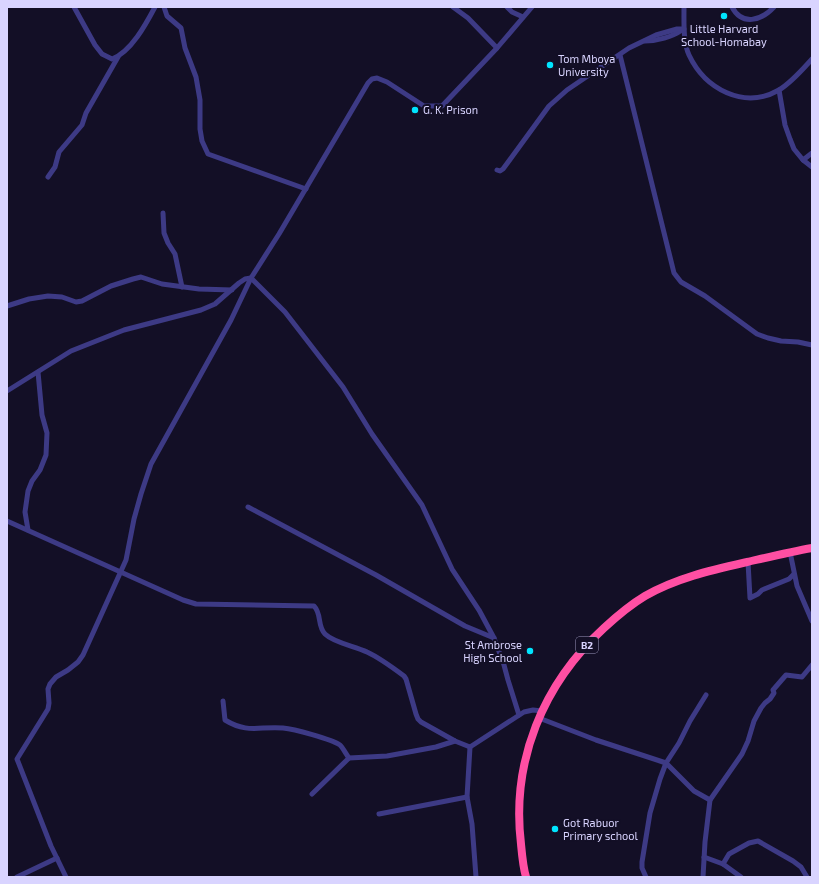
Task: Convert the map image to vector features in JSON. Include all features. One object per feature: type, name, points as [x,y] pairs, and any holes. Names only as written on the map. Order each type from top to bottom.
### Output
[{"type":"highway","name":"B2","points":[[526,877],[520,832],[519,810],[521,786],[528,750],[540,714],[558,681],[575,657],[597,634],[624,610],[645,596],[671,583],[692,575],[722,567],[812,548]]},
{"type":"street","points":[[74,7],[95,46],[102,54],[112,59],[125,52],[142,30],[156,7]]},
{"type":"street","points":[[164,7],[167,16],[181,28],[185,48],[196,78],[200,100],[200,129],[202,141],[208,154],[306,189]]},
{"type":"street","points":[[453,7],[468,18],[497,48]]},
{"type":"street","points":[[507,7],[512,12],[523,17]]},
{"type":"street","points":[[66,877],[17,759],[48,709],[48,690],[50,684],[56,677],[68,670],[83,656],[126,560],[140,494],[151,464],[231,320],[251,278],[306,189],[368,83],[372,79],[377,78],[387,82],[424,106],[442,106],[497,48],[532,7]]},
{"type":"street","points":[[684,7],[684,29],[689,54],[696,66],[709,81],[723,91],[739,97],[751,98],[768,94],[779,90],[799,74],[812,59]]},
{"type":"street","points":[[732,7],[742,19],[751,20],[760,18],[774,7]]},
{"type":"street","points":[[497,170],[500,171],[504,169],[549,106],[560,95],[629,48],[656,35],[677,29],[684,29]]},
{"type":"street","points":[[620,55],[674,274],[681,282],[705,296],[757,334],[774,340],[812,345]]},
{"type":"street","points":[[48,177],[55,167],[60,152],[82,125],[86,113],[118,57]]},
{"type":"street","points":[[779,90],[790,139],[794,148],[812,167]]},
{"type":"street","points":[[804,160],[812,153]]},
{"type":"street","points":[[163,213],[164,233],[175,254],[182,286]]},
{"type":"street","points":[[7,306],[29,299],[48,296],[62,297],[76,302],[82,301],[111,286],[141,277],[162,284],[199,289],[232,290]]},
{"type":"street","points":[[7,390],[71,351],[124,330],[201,310],[215,304],[246,279],[251,278]]},
{"type":"street","points":[[251,278],[285,312],[343,387],[372,434],[422,505],[452,569],[479,610],[494,638],[519,715]]},
{"type":"street","points":[[28,530],[25,512],[28,491],[32,481],[40,470],[46,455],[47,434],[42,415],[38,372]]},
{"type":"street","points":[[248,508],[376,575],[465,626],[494,638]]},
{"type":"street","points":[[7,522],[28,530],[120,573],[183,600],[196,604],[314,606],[319,613],[321,627],[324,633],[329,637],[367,652],[404,676],[418,719],[421,722],[455,741],[470,747]]},
{"type":"street","points":[[790,552],[794,574],[803,602],[812,621]]},
{"type":"street","points":[[748,562],[750,598],[762,590],[789,579],[794,574]]},
{"type":"street","points":[[703,877],[710,800],[742,754],[754,721],[761,708],[774,693],[773,690],[786,675],[802,677],[812,666]]},
{"type":"street","points":[[646,877],[642,868],[642,862],[655,793],[666,763],[679,743],[690,720],[706,694]]},
{"type":"street","points":[[223,702],[225,720],[232,724],[248,729],[283,728],[309,734],[340,746],[349,758]]},
{"type":"street","points":[[470,747],[519,715],[528,711],[540,714],[596,740],[666,763],[694,791],[710,800]]},
{"type":"street","points":[[312,794],[349,758],[387,756],[436,748],[455,741]]},
{"type":"street","points":[[470,747],[467,797],[476,877]]},
{"type":"street","points":[[379,814],[467,797]]},
{"type":"street","points":[[723,864],[729,854],[749,843],[758,841],[794,860],[801,866],[807,877]]},
{"type":"street","points":[[704,856],[723,864],[741,877]]},
{"type":"street","points":[[16,877],[57,858]]},
{"type":"place","name":"Little Harvard School-Homabay","points":[[724,16]]},
{"type":"place","name":"Tom Mboya University","points":[[550,65]]},
{"type":"place","name":"G. K. Prison","points":[[415,110]]},
{"type":"place","name":"St Ambrose High School","points":[[530,651]]},
{"type":"place","name":"Got Rabuor Primary school","points":[[555,829]]}]
